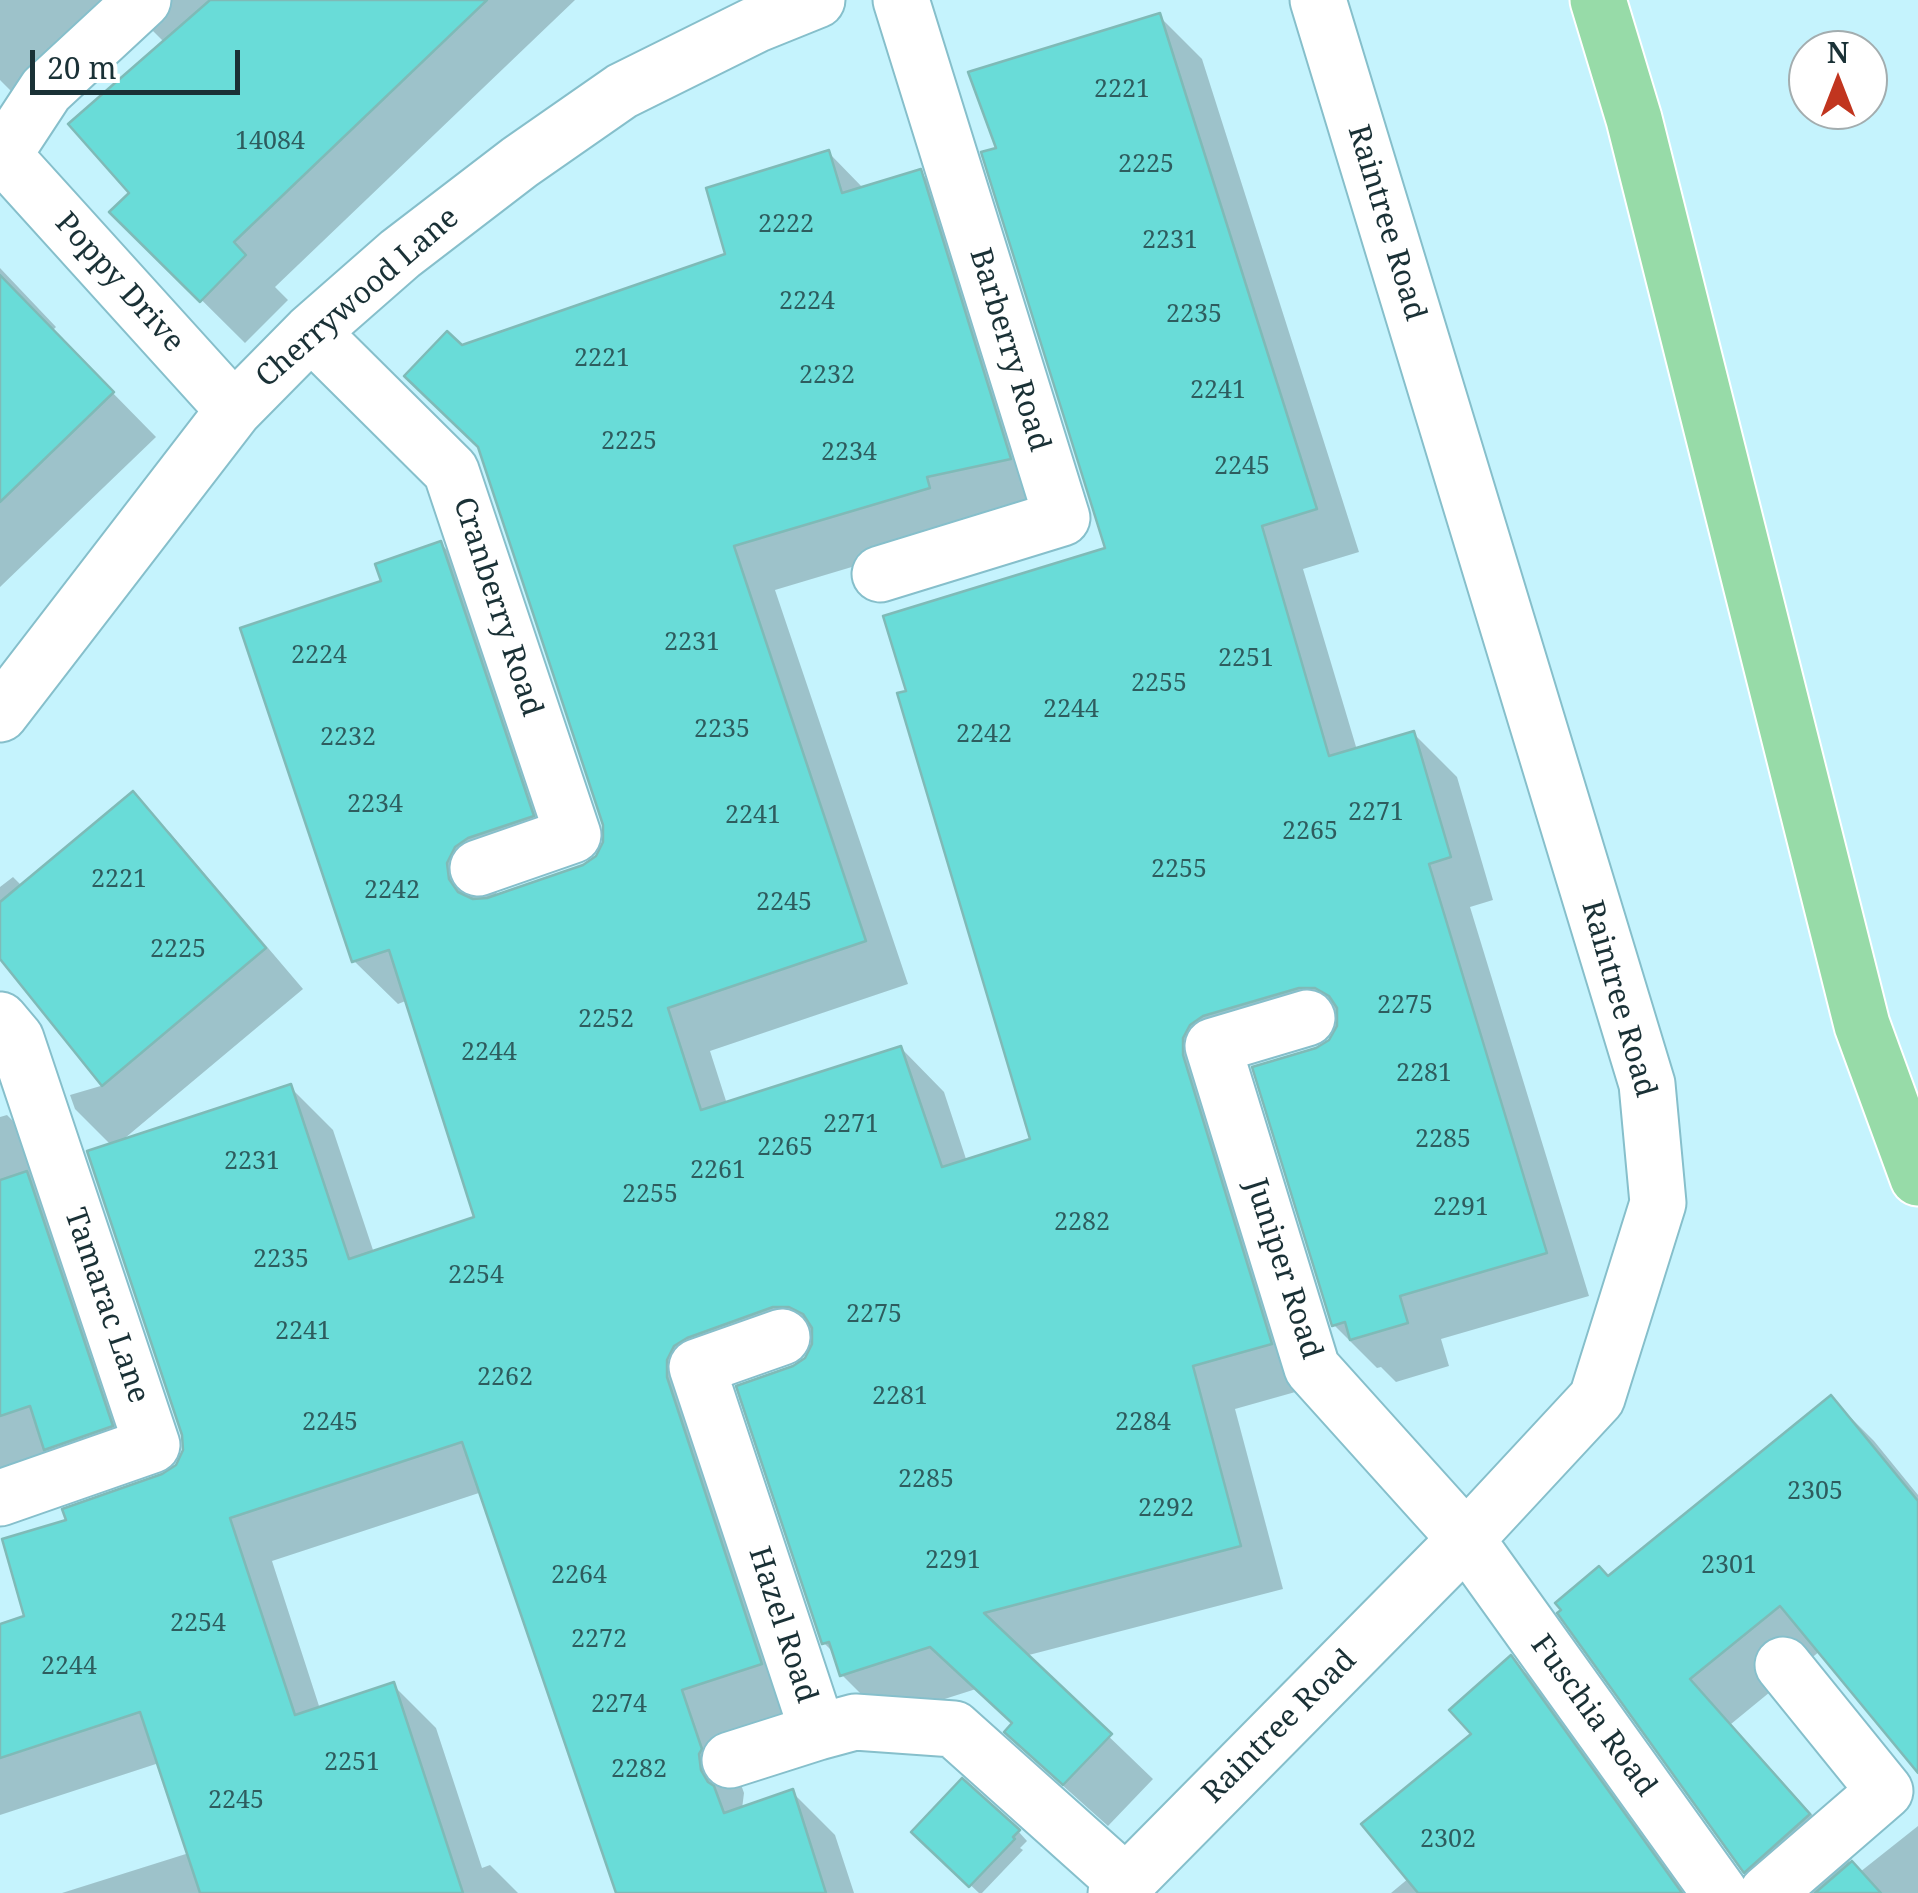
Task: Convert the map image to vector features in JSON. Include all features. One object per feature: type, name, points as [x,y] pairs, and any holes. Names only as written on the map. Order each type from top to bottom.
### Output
[{"type":"highway","points":[[1598,0],[1634,119],[1862,1025],[1918,1178]]},
{"type":"street","name":"Poppy Drive","points":[[142,0],[46,90],[2,158],[234,410]]},
{"type":"street","name":"Cherrywood Lane","points":[[0,714],[234,410],[311,332],[400,254],[520,162],[622,91],[756,25],[817,0]]},
{"type":"street","name":"Barberry Road","points":[[880,574],[1062,518],[901,0]]},
{"type":"street","name":"Raintree Road","points":[[1121,1888],[1466,1539],[1597,1398],[1658,1203],[1646,1084],[1318,0]]},
{"type":"street","name":"Cranberry Road","points":[[311,332],[451,471],[573,835],[478,868]]},
{"type":"street","name":"Juniper Road","points":[[1308,1018],[1213,1046],[1312,1368],[1466,1539]]},
{"type":"street","name":"Tamarac Lane","points":[[0,1020],[16,1039],[152,1445],[0,1498]]},
{"type":"street","name":"Hazel Road","points":[[782,1336],[697,1367],[818,1732],[854,1722],[954,1728],[1121,1888]]},
{"type":"street","name":"Fuschia Road","points":[[1466,1539],[1720,1893]]},
{"type":"street","points":[[1767,1893],[1885,1791],[1783,1664]]},
{"type":"street","points":[[730,1760],[818,1732]]},
{"type":"building","points":[[210,0],[487,0],[234,242],[246,255],[200,302],[109,212],[129,193],[68,124]]},
{"type":"building","points":[[1160,13],[1317,509],[1262,526],[1329,756],[1414,731],[1451,857],[1429,864],[1547,1253],[1400,1296],[1408,1323],[1350,1340],[1345,1322],[1332,1326],[1252,1067],[1316,1048],[1329,1040],[1337,1026],[1337,1008],[1329,996],[1315,988],[1299,988],[1203,1016],[1190,1025],[1183,1038],[1183,1055],[1272,1344],[1193,1366],[1241,1546],[984,1613],[1112,1734],[1063,1785],[1004,1732],[1012,1723],[930,1647],[840,1676],[829,1642],[822,1644],[736,1386],[793,1366],[805,1358],[812,1344],[812,1328],[803,1314],[789,1307],[773,1307],[687,1338],[674,1346],[667,1360],[667,1377],[762,1664],[682,1690],[702,1749],[701,1770],[714,1786],[724,1813],[793,1789],[826,1893],[616,1893],[462,1442],[230,1518],[295,1715],[394,1682],[463,1893],[200,1893],[140,1712],[0,1758],[0,1624],[24,1616],[2,1539],[66,1520],[62,1509],[162,1474],[176,1465],[183,1450],[182,1435],[87,1151],[291,1084],[349,1259],[474,1217],[389,950],[352,962],[240,628],[381,581],[375,564],[441,541],[534,816],[468,838],[455,847],[447,863],[449,879],[458,892],[473,899],[487,898],[583,865],[596,856],[603,842],[603,825],[478,447],[404,376],[447,331],[462,345],[725,254],[706,188],[829,150],[842,193],[921,169],[1011,459],[927,477],[930,488],[734,546],[866,941],[668,1008],[701,1110],[901,1046],[942,1167],[1030,1139],[897,693],[906,691],[883,616],[1105,548],[981,152],[996,148],[968,72]]},
{"type":"building","points":[[0,275],[114,392],[0,502]]},
{"type":"building","points":[[133,791],[266,948],[102,1086],[0,959],[0,902]]},
{"type":"building","points":[[27,1171],[113,1426],[44,1450],[30,1406],[0,1416],[0,1180]]},
{"type":"building","points":[[1831,1395],[1918,1501],[1918,1773],[1780,1606],[1690,1679],[1810,1814],[1744,1873],[1557,1613],[1561,1610],[1555,1603],[1599,1566],[1608,1576]]},
{"type":"building","points":[[1511,1655],[1682,1893],[1418,1893],[1361,1824],[1471,1734],[1449,1710]]},
{"type":"building","points":[[962,1778],[1020,1830],[969,1887],[911,1832]]},
{"type":"building","points":[[1852,1861],[1881,1893],[1815,1893]]}]
